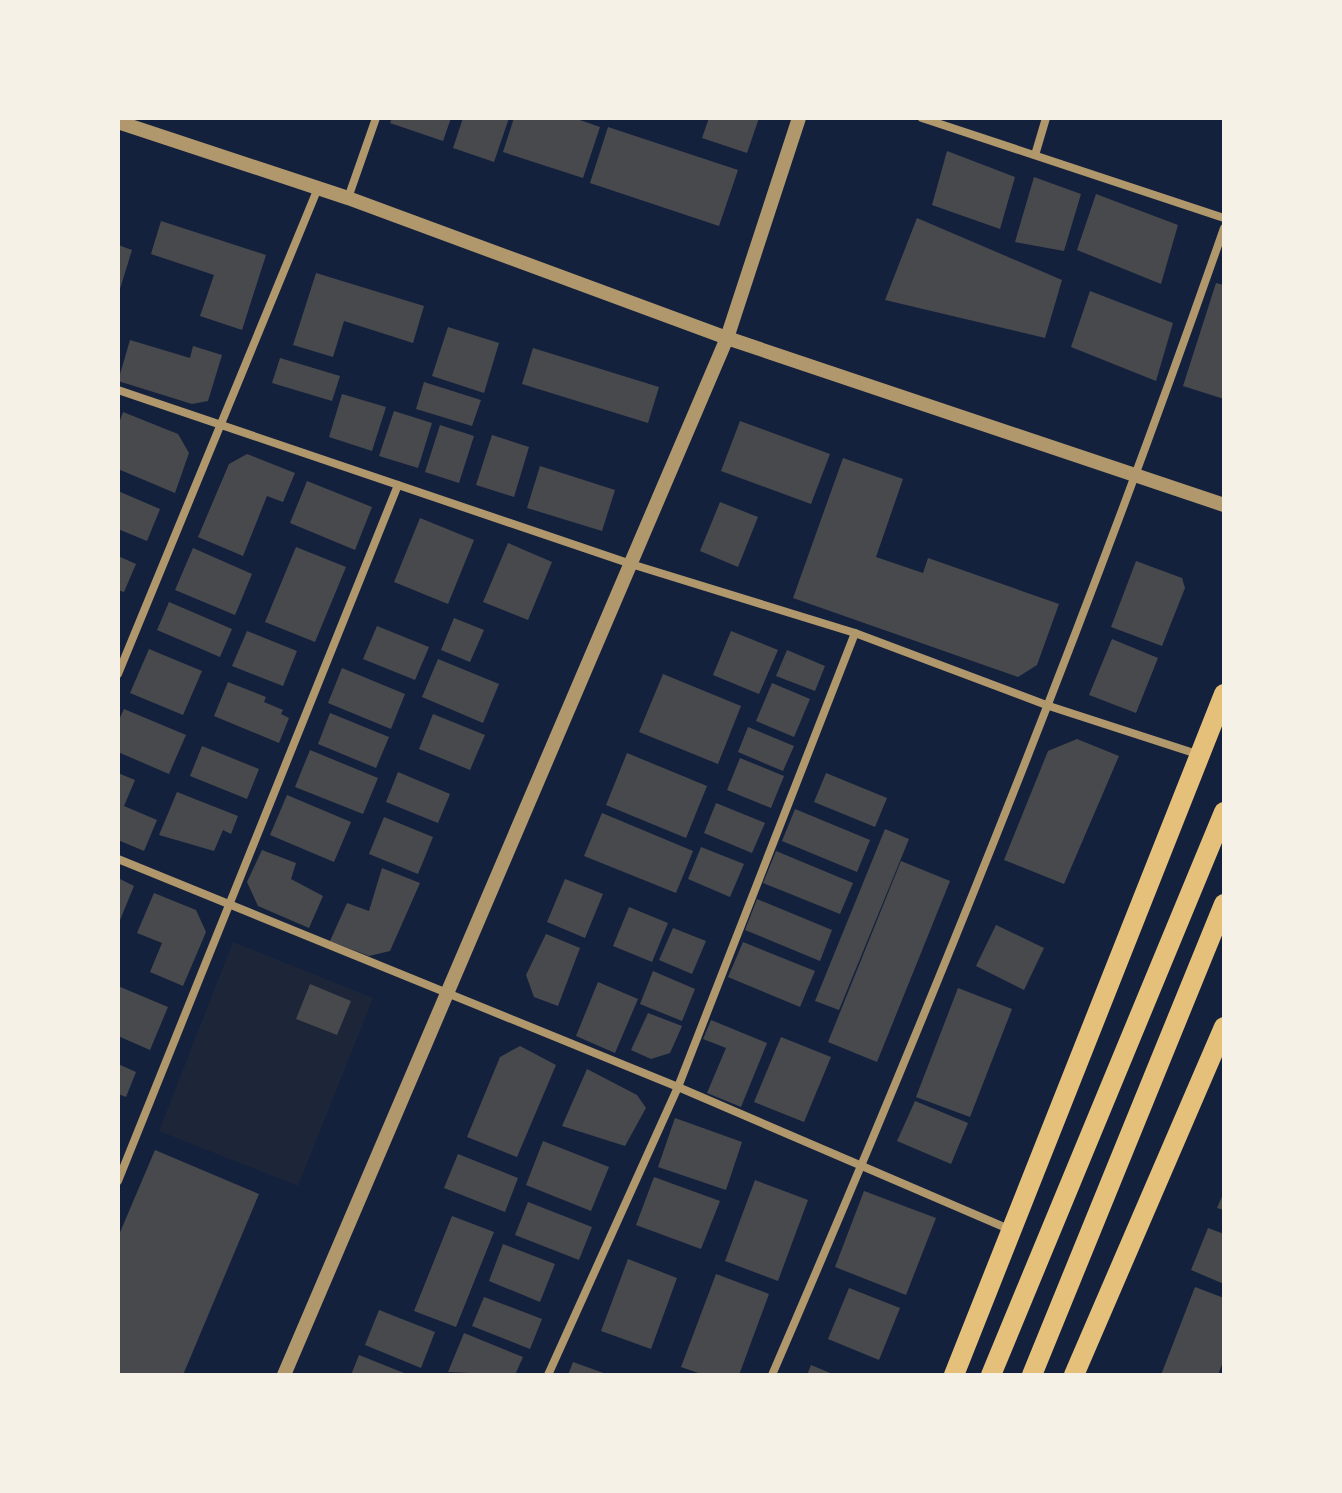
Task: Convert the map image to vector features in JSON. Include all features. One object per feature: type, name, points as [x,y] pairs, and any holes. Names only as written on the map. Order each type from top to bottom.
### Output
[{"type":"main road","points":[[954,1375],[1224,694]]},
{"type":"main road","points":[[1200,755],[1224,745]]},
{"type":"main road","points":[[991,1375],[1224,812]]},
{"type":"main road","points":[[1032,1375],[1224,904]]},
{"type":"main road","points":[[1074,1375],[1224,1027]]},
{"type":"street","points":[[348,198],[376,118]]},
{"type":"street","points":[[284,1375],[727,338],[799,118]]},
{"type":"street","points":[[922,118],[1224,218]]},
{"type":"street","points":[[1035,155],[1046,118]]},
{"type":"street","points":[[118,122],[348,198],[727,338],[1224,505]]},
{"type":"street","points":[[118,674],[223,426],[318,188]]},
{"type":"street","points":[[772,1375],[863,1165],[1049,706],[1138,475],[1224,228]]},
{"type":"street","points":[[118,390],[631,564],[855,633],[1049,706],[1200,755]]},
{"type":"street","points":[[118,1181],[398,485]]},
{"type":"street","points":[[548,1375],[678,1087],[855,633]]},
{"type":"street","points":[[118,859],[678,1087],[1013,1231]]},
{"type":"shaded area","points":[[233,942],[373,998],[298,1186],[159,1131]]},
{"type":"building","points":[[392,118],[451,118],[443,141],[390,123]]},
{"type":"building","points":[[463,118],[509,118],[494,162],[453,148]]},
{"type":"building","points":[[514,118],[574,118],[600,127],[583,178],[503,152]]},
{"type":"building","points":[[709,118],[759,118],[747,153],[702,138]]},
{"type":"building","points":[[608,127],[738,170],[719,226],[590,183]]},
{"type":"building","points":[[947,151],[1015,177],[1000,229],[932,205]]},
{"type":"building","points":[[1034,177],[1081,194],[1064,251],[1015,242]]},
{"type":"building","points":[[1096,194],[1178,225],[1161,284],[1077,250]]},
{"type":"building","points":[[917,218],[1062,280],[1045,338],[885,300]]},
{"type":"building","points":[[161,221],[266,255],[242,330],[200,316],[214,275],[151,254]]},
{"type":"building","points":[[118,245],[132,250],[119,292],[118,291]]},
{"type":"building","points":[[316,273],[424,306],[413,343],[344,321],[333,357],[293,345]]},
{"type":"building","points":[[1216,283],[1224,285],[1224,399],[1183,386]]},
{"type":"building","points":[[1090,291],[1173,323],[1156,381],[1071,347]]},
{"type":"building","points":[[448,327],[499,343],[484,393],[432,376]]},
{"type":"building","points":[[130,340],[190,358],[193,346],[222,355],[208,401],[192,404],[118,381]]},
{"type":"building","points":[[533,348],[659,387],[648,423],[522,384]]},
{"type":"building","points":[[280,358],[340,376],[332,401],[272,383]]},
{"type":"building","points":[[424,382],[481,400],[472,426],[416,409]]},
{"type":"building","points":[[342,394],[386,407],[372,451],[329,437]]},
{"type":"building","points":[[394,411],[432,423],[418,468],[379,456]]},
{"type":"building","points":[[123,412],[178,434],[189,453],[175,493],[118,469],[118,426]]},
{"type":"building","points":[[740,421],[830,454],[811,504],[721,471]]},
{"type":"building","points":[[440,425],[474,436],[459,483],[425,472]]},
{"type":"building","points":[[492,435],[529,447],[514,497],[476,485]]},
{"type":"building","points":[[247,454],[295,473],[283,502],[267,496],[243,556],[198,537],[229,464]]},
{"type":"building","points":[[843,458],[903,479],[876,557],[923,573],[928,558],[1059,604],[1037,665],[1018,677],[793,598]]},
{"type":"building","points":[[540,466],[615,490],[602,531],[527,508]]},
{"type":"building","points":[[307,481],[372,507],[355,550],[290,523]]},
{"type":"building","points":[[118,491],[160,509],[147,541],[118,529]]},
{"type":"building","points":[[720,502],[758,517],[738,567],[700,551]]},
{"type":"building","points":[[420,518],[474,540],[448,604],[394,582]]},
{"type":"building","points":[[508,543],[552,562],[528,620],[483,602]]},
{"type":"building","points":[[296,547],[346,567],[315,642],[265,622]]},
{"type":"building","points":[[193,548],[252,574],[235,615],[175,590]]},
{"type":"building","points":[[118,556],[136,564],[124,592],[118,590]]},
{"type":"building","points":[[1136,561],[1182,578],[1185,588],[1162,646],[1111,627]]},
{"type":"building","points":[[169,602],[232,629],[220,657],[157,630]]},
{"type":"building","points":[[454,618],[484,630],[470,662],[441,650]]},
{"type":"building","points":[[377,626],[429,647],[415,680],[363,659]]},
{"type":"building","points":[[247,631],[297,651],[283,686],[232,666]]},
{"type":"building","points":[[731,631],[778,650],[759,694],[713,675]]},
{"type":"building","points":[[1112,639],[1158,658],[1136,713],[1089,695]]},
{"type":"building","points":[[149,649],[202,671],[183,715],[130,693]]},
{"type":"building","points":[[787,650],[825,666],[815,691],[776,676]]},
{"type":"building","points":[[438,659],[499,684],[483,723],[422,697]]},
{"type":"building","points":[[342,668],[405,694],[391,729],[328,703]]},
{"type":"building","points":[[663,674],[741,706],[718,764],[639,732]]},
{"type":"building","points":[[228,682],[266,697],[264,702],[283,710],[281,714],[289,718],[279,743],[214,716]]},
{"type":"building","points":[[772,683],[810,699],[794,737],[756,721]]},
{"type":"building","points":[[124,709],[186,735],[169,774],[118,752],[118,722]]},
{"type":"building","points":[[330,713],[389,737],[376,768],[318,744]]},
{"type":"building","points":[[433,714],[485,735],[470,770],[419,749]]},
{"type":"building","points":[[748,727],[794,746],[783,771],[738,752]]},
{"type":"building","points":[[1077,739],[1119,756],[1064,884],[1004,860],[1048,751]]},
{"type":"building","points":[[202,746],[259,769],[247,799],[190,776]]},
{"type":"building","points":[[310,750],[378,778],[363,814],[295,787]]},
{"type":"building","points":[[627,753],[707,786],[686,838],[606,805]]},
{"type":"building","points":[[740,758],[784,776],[771,808],[727,790]]},
{"type":"building","points":[[398,772],[450,794],[438,823],[386,802]]},
{"type":"building","points":[[118,773],[135,780],[124,806],[157,820],[144,851],[118,840]]},
{"type":"building","points":[[826,773],[887,798],[875,827],[814,802]]},
{"type":"building","points":[[177,792],[238,816],[231,834],[223,830],[214,851],[159,835]]},
{"type":"building","points":[[287,795],[351,822],[334,862],[270,835]]},
{"type":"building","points":[[716,803],[765,823],[752,853],[704,833]]},
{"type":"building","points":[[795,809],[870,840],[857,872],[782,841]]},
{"type":"building","points":[[602,813],[693,851],[676,893],[584,856]]},
{"type":"building","points":[[384,817],[433,837],[418,874],[369,854]]},
{"type":"building","points":[[885,829],[909,839],[839,1010],[815,1001]]},
{"type":"building","points":[[701,847],[744,864],[730,897],[688,879]]},
{"type":"building","points":[[262,850],[296,863],[291,879],[323,896],[309,928],[258,906],[247,882]]},
{"type":"building","points":[[776,851],[853,883],[840,914],[763,883]]},
{"type":"building","points":[[901,861],[950,881],[877,1062],[828,1042]]},
{"type":"building","points":[[382,868],[420,883],[390,951],[369,956],[330,941],[347,903],[369,911]]},
{"type":"building","points":[[118,878],[134,886],[118,925]]},
{"type":"building","points":[[565,879],[603,894],[585,938],[547,922]]},
{"type":"building","points":[[154,893],[196,910],[206,932],[183,986],[150,972],[162,943],[137,933]]},
{"type":"building","points":[[757,899],[832,930],[820,961],[745,930]]},
{"type":"building","points":[[629,907],[668,923],[652,962],[613,946]]},
{"type":"building","points":[[996,925],[1044,948],[1024,990],[976,966]]},
{"type":"building","points":[[673,928],[706,941],[692,974],[659,960]]},
{"type":"building","points":[[546,934],[580,948],[558,1006],[534,997],[526,975]]},
{"type":"building","points":[[743,942],[815,971],[800,1007],[728,977]]},
{"type":"building","points":[[653,971],[695,989],[682,1021],[640,1004]]},
{"type":"building","points":[[598,982],[638,999],[615,1053],[576,1036]]},
{"type":"building","points":[[310,984],[351,1001],[337,1035],[296,1019]]},
{"type":"building","points":[[118,986],[168,1007],[150,1050],[118,1036]]},
{"type":"building","points":[[958,988],[1012,1009],[970,1117],[916,1097]]},
{"type":"building","points":[[648,1013],[682,1026],[670,1053],[651,1059],[631,1050]]},
{"type":"building","points":[[711,1020],[767,1043],[741,1107],[707,1093],[726,1048],[703,1039]]},
{"type":"building","points":[[781,1037],[831,1057],[804,1122],[754,1102]]},
{"type":"building","points":[[520,1046],[556,1065],[517,1157],[467,1137],[500,1057]]},
{"type":"building","points":[[118,1064],[136,1072],[126,1097],[118,1094]]},
{"type":"building","points":[[587,1069],[637,1095],[646,1108],[625,1146],[562,1126]]},
{"type":"building","points":[[915,1101],[968,1123],[951,1164],[897,1141]]},
{"type":"building","points":[[675,1118],[742,1142],[726,1190],[658,1167]]},
{"type":"building","points":[[543,1141],[609,1167],[591,1211],[526,1185]]},
{"type":"building","points":[[155,1150],[259,1194],[183,1375],[118,1375],[118,1237]]},
{"type":"building","points":[[458,1154],[518,1178],[505,1212],[444,1188]]},
{"type":"building","points":[[654,1177],[720,1201],[701,1249],[636,1225]]},
{"type":"building","points":[[755,1180],[808,1200],[778,1281],[725,1261]]},
{"type":"building","points":[[864,1191],[936,1218],[906,1295],[835,1267]]},
{"type":"building","points":[[1224,1192],[1224,1210],[1217,1208]]},
{"type":"building","points":[[528,1202],[592,1227],[579,1260],[515,1235]]},
{"type":"building","points":[[452,1216],[494,1232],[456,1327],[414,1311]]},
{"type":"building","points":[[1208,1228],[1224,1234],[1224,1284],[1191,1270]]},
{"type":"building","points":[[503,1244],[555,1264],[540,1302],[489,1281]]},
{"type":"building","points":[[628,1259],[677,1278],[651,1349],[601,1331]]},
{"type":"building","points":[[716,1274],[769,1294],[739,1375],[704,1375],[681,1367]]},
{"type":"building","points":[[1195,1287],[1224,1298],[1224,1359],[1218,1375],[1161,1375]]},
{"type":"building","points":[[849,1288],[900,1308],[879,1360],[828,1339]]},
{"type":"building","points":[[484,1297],[542,1319],[530,1349],[472,1326]]},
{"type":"building","points":[[379,1310],[435,1332],[421,1368],[365,1345]]},
{"type":"building","points":[[464,1333],[523,1357],[515,1375],[448,1372]]},
{"type":"building","points":[[359,1355],[409,1375],[351,1375]]},
{"type":"building","points":[[573,1362],[609,1375],[568,1375]]},
{"type":"building","points":[[811,1365],[835,1375],[807,1375]]}]
